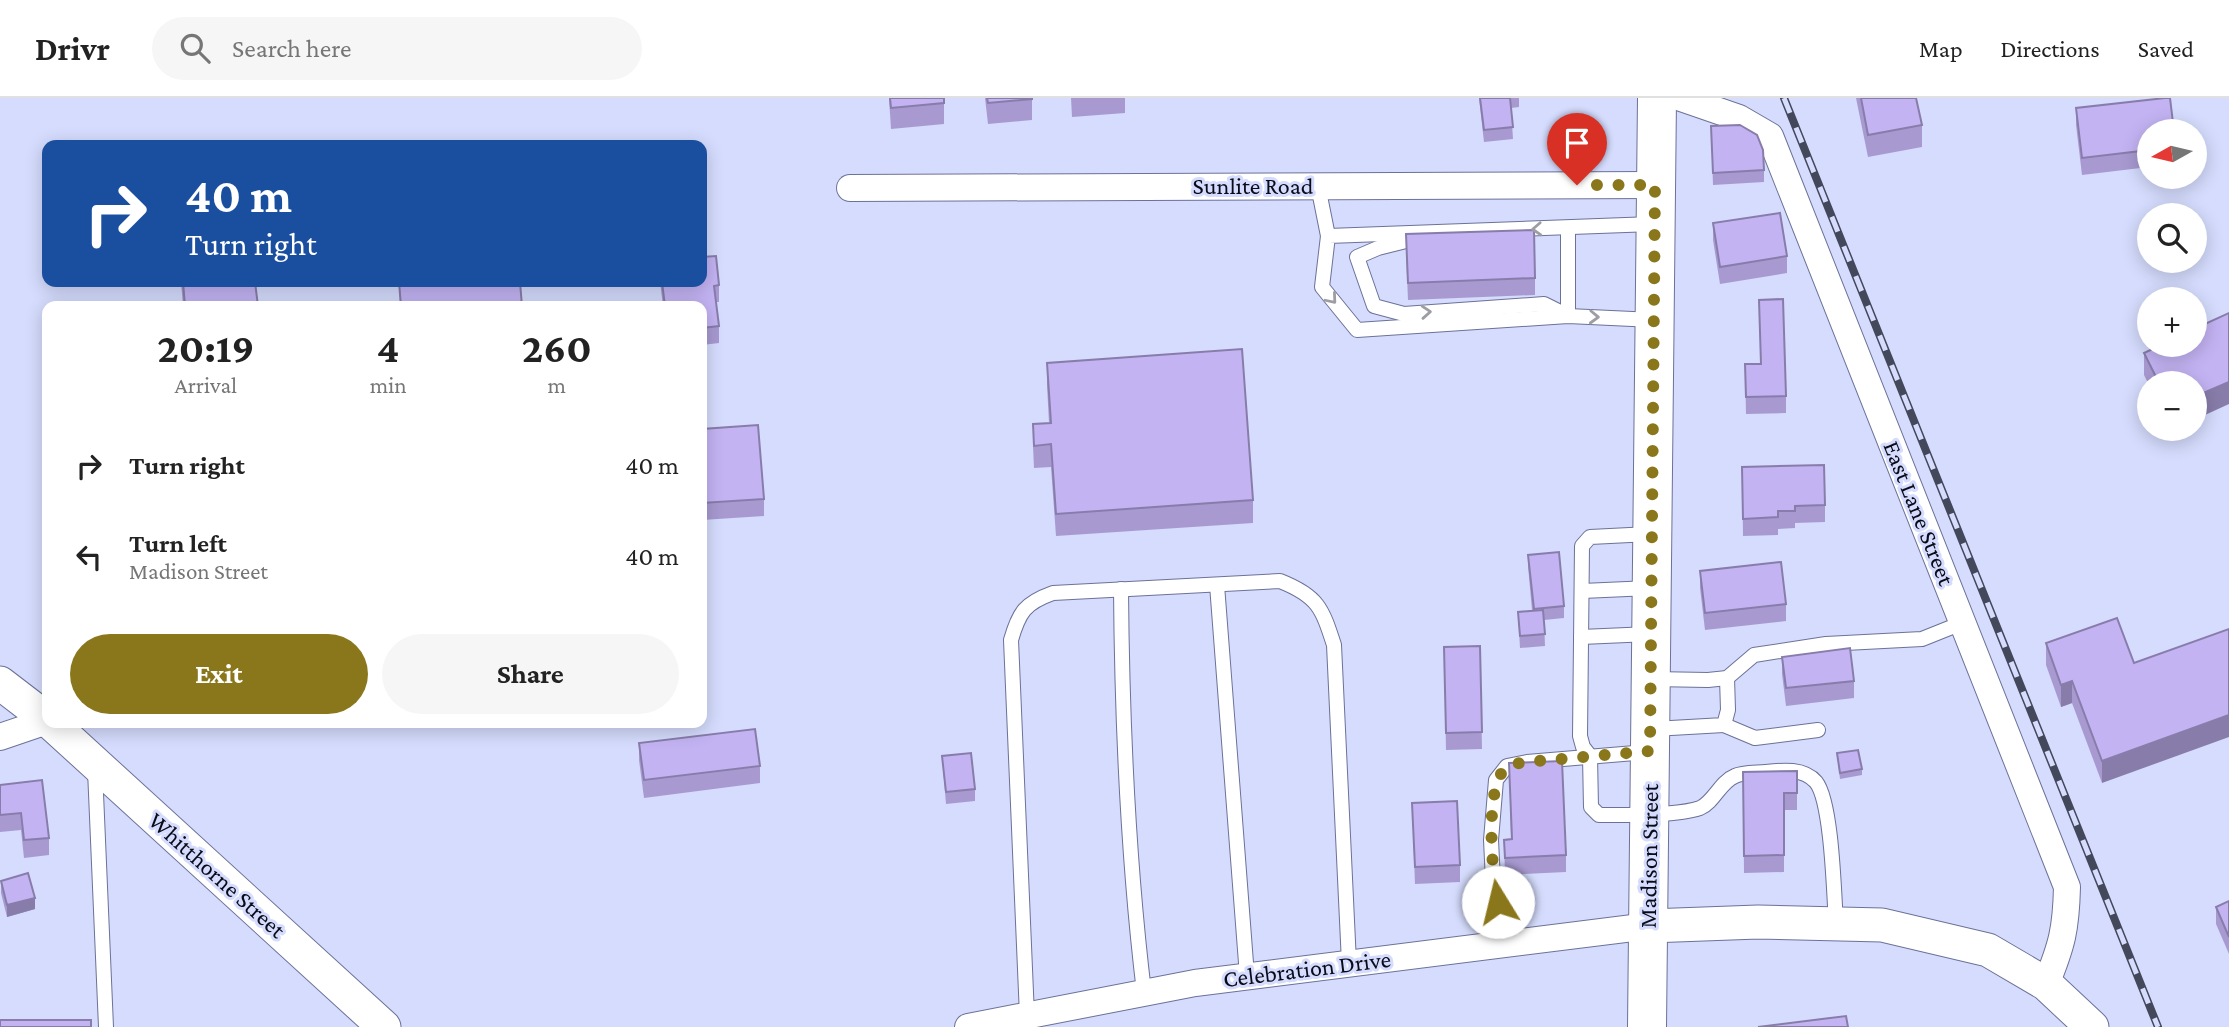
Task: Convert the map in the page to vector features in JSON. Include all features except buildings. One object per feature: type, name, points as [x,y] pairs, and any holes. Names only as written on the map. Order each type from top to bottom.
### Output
[{"type":"main road","name":"Madison Street","points":[[1647,1027],[1657,98]]},
{"type":"street","name":"East Lane Street","points":[[1681,98],[1740,118],[1770,136],[2067,887],[2066,926],[2060,952],[2046,984]]},
{"type":"street","name":"Sunlite Road","points":[[850,188],[1655,185]]},
{"type":"street","name":"Whitthorne Street","points":[[0,683],[42,716]]},
{"type":"street","points":[[0,737],[42,723]]},
{"type":"street","name":"Whitthorne Street","points":[[56,728],[384,1027]]},
{"type":"street","points":[[1649,926],[1758,922],[1882,925],[1988,950],[2046,984],[2092,1027]]},
{"type":"street","name":"Celebration Drive","points":[[968,1027],[1144,992],[1247,976],[1649,926]]},
{"type":"lane","points":[[1318,186],[1328,236],[1322,287],[1357,330],[1568,316],[1654,320]]},
{"type":"lane","points":[[1328,236],[1654,224]]},
{"type":"lane","points":[[1568,228],[1568,316]]},
{"type":"lane","points":[[1439,232],[1378,248],[1357,257],[1374,306],[1404,314],[1544,304],[1568,316]]},
{"type":"lane","points":[[1652,534],[1590,537],[1582,546],[1580,736],[1583,747],[1590,756],[1591,807],[1599,815],[1650,814],[1697,809],[1708,804],[1719,789],[1734,776],[1798,771],[1815,781],[1823,795],[1831,846],[1836,924]]},
{"type":"lane","points":[[1027,1016],[1011,640],[1017,619],[1031,600],[1052,593],[1280,581],[1304,590],[1324,614],[1334,645],[1349,963]]},
{"type":"lane","points":[[1217,584],[1247,976]]},
{"type":"lane","points":[[1581,592],[1651,588]]},
{"type":"lane","points":[[1121,589],[1133,903],[1144,992]]},
{"type":"lane","points":[[1651,678],[1727,678],[1754,655],[1826,644],[1922,639],[1962,623]]},
{"type":"lane","points":[[1581,637],[1651,634]]},
{"type":"lane","points":[[1724,724],[1728,710],[1727,678]]},
{"type":"lane","points":[[1507,944],[1493,881],[1491,840],[1496,780],[1507,766],[1590,756],[1724,724],[1755,738],[1818,730]]},
{"type":"lane","points":[[95,764],[106,1027]]},
{"type":"railway","points":[[1784,98],[2158,1027]]},
{"type":"route","points":[[1498,902],[1493,881],[1491,840],[1496,780],[1507,766],[1650,751],[1655,185],[1577,185]]}]
